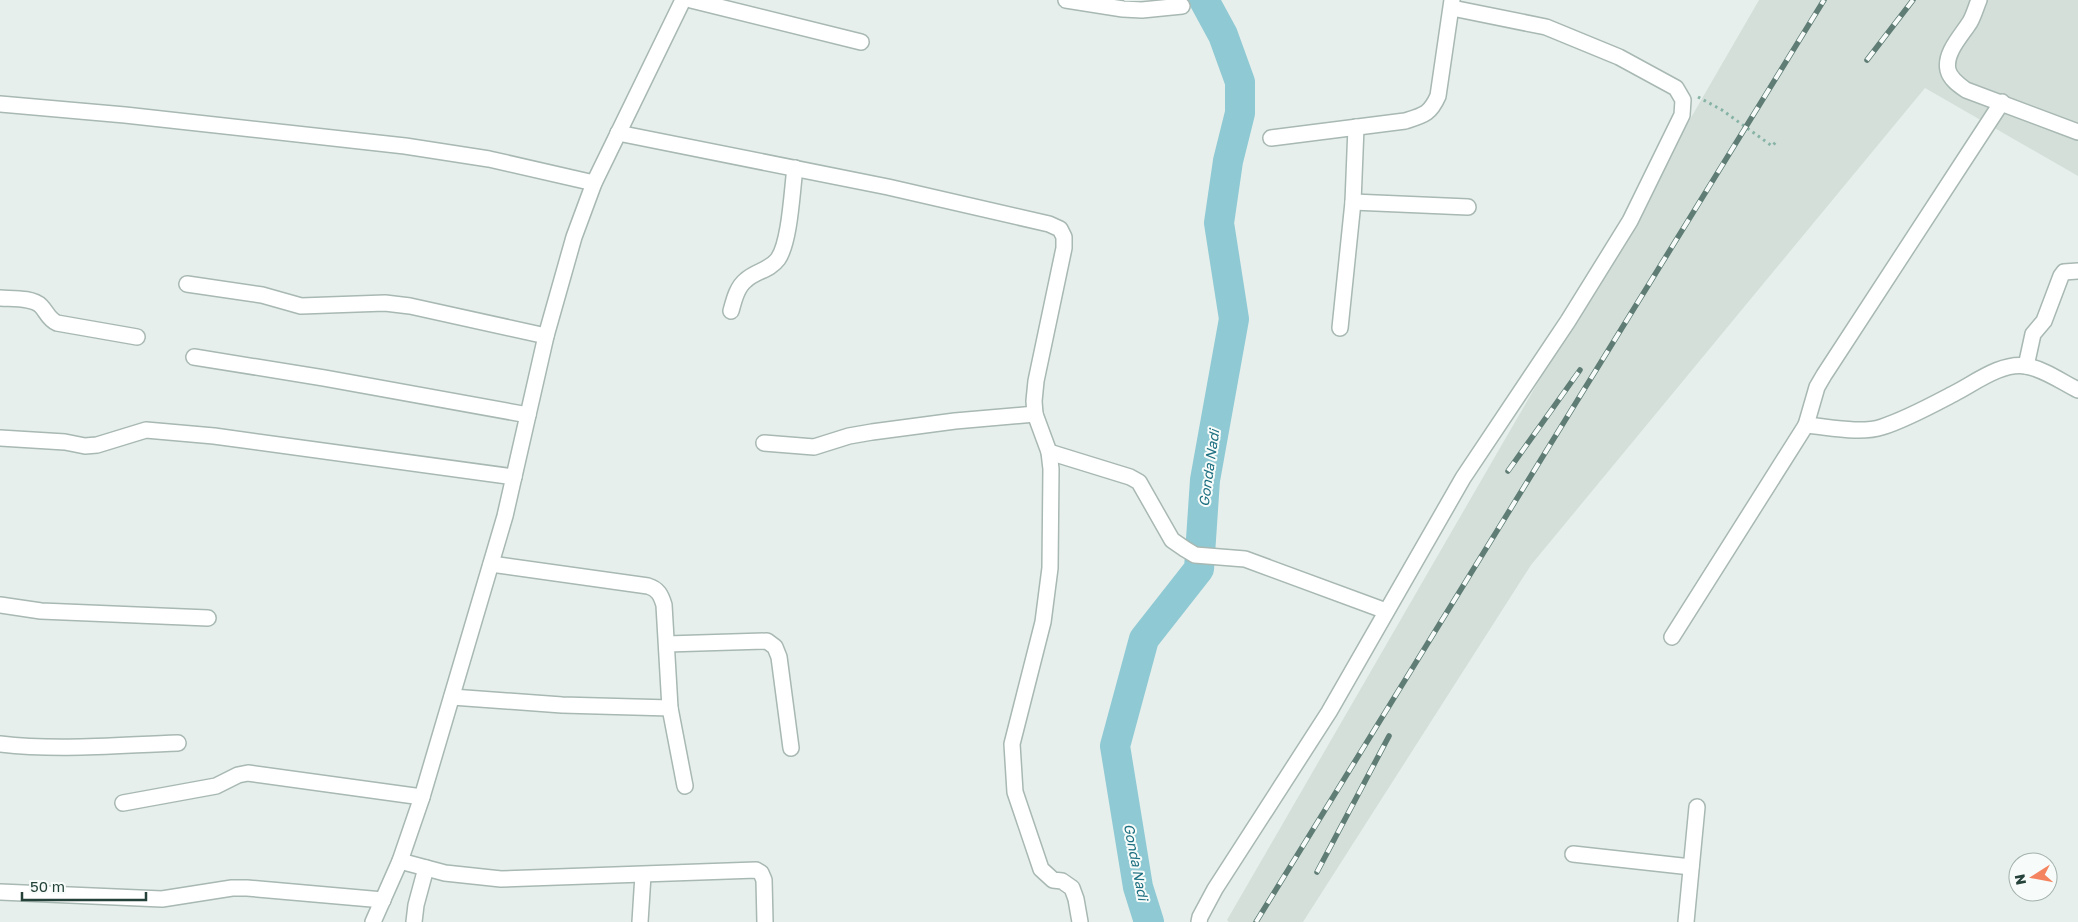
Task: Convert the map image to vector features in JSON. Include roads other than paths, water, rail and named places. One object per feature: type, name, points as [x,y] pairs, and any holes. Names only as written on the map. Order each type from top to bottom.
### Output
[{"type":"street","points":[[372,922],[400,860],[422,797],[491,564],[505,516],[546,336],[574,237],[594,183],[683,0]]},
{"type":"street","points":[[691,0],[862,42]]},
{"type":"street","points":[[1066,0],[1142,10],[1182,6]]},
{"type":"street","points":[[1979,0],[1971,20],[1956,42],[1948,60],[1948,71],[1955,82],[1966,90],[2078,132]]},
{"type":"street","points":[[1199,922],[1200,916],[1215,889],[1329,712],[1463,478],[1568,321],[1630,221],[1684,108],[1681,93],[1676,88],[1619,57],[1546,27],[1452,4],[1438,96],[1433,108],[1424,115],[1405,121],[1271,138]]},
{"type":"street","points":[[1672,637],[1806,425],[1818,387],[1824,375],[2002,102]]},
{"type":"street","points":[[0,104],[125,114],[405,146],[489,159],[594,183]]},
{"type":"street","points":[[1340,328],[1353,202],[1356,127]]},
{"type":"street","points":[[618,133],[888,187],[1049,224],[1060,229],[1064,238],[1064,248],[1036,381],[1034,401],[1035,414],[1049,452],[1051,469],[1050,568],[1043,622],[1012,744],[1012,763],[1015,792],[1041,869],[1053,880],[1062,882],[1072,888],[1080,922]]},
{"type":"street","points":[[731,310],[738,289],[745,280],[772,266],[784,245],[795,168]]},
{"type":"street","points":[[1353,202],[1468,207]]},
{"type":"street","points":[[2026,366],[2033,334],[2044,321],[2061,276],[2064,272],[2078,271]]},
{"type":"street","points":[[187,284],[262,295],[302,306],[385,303],[410,306],[546,336]]},
{"type":"street","points":[[0,298],[37,302],[51,320],[57,323],[137,337]]},
{"type":"street","points":[[194,357],[324,378],[528,415]]},
{"type":"street","points":[[1806,425],[1869,430],[1883,427],[1938,402],[1998,370],[2012,366],[2026,366],[2048,374],[2078,390]]},
{"type":"street","points":[[764,443],[814,447],[849,436],[872,432],[955,421],[1035,414]]},
{"type":"street","points":[[0,438],[65,442],[85,446],[97,445],[146,430],[214,436],[514,477]]},
{"type":"street","points":[[1049,452],[1130,477],[1139,482],[1172,540],[1195,555],[1229,556],[1245,559],[1386,611]]},
{"type":"street","points":[[491,564],[648,586],[656,589],[662,596],[664,605],[670,708],[685,786]]},
{"type":"street","points":[[0,605],[41,611],[208,618]]},
{"type":"street","points":[[667,644],[767,641],[775,647],[779,657],[791,748]]},
{"type":"street","points":[[452,696],[562,705],[670,708]]},
{"type":"street","points":[[0,744],[25,747],[58,747],[178,743]]},
{"type":"street","points":[[123,803],[216,786],[238,775],[248,773],[422,797]]},
{"type":"street","points":[[1686,922],[1697,807]]},
{"type":"street","points":[[1573,854],[1691,867]]},
{"type":"street","points":[[400,860],[445,873],[501,879],[756,870],[762,873],[764,880],[765,922]]},
{"type":"street","points":[[414,922],[416,905],[426,868]]},
{"type":"street","points":[[640,922],[644,875]]},
{"type":"street","points":[[0,892],[162,899],[232,888],[247,888],[383,900]]},
{"type":"waterway","name":"Gonda Nadi","points":[[1149,922],[1138,887],[1115,746],[1144,639],[1199,569],[1205,480],[1234,319],[1219,223],[1228,161],[1240,113],[1240,82],[1223,35],[1204,0]]},
{"type":"railway","points":[[1256,922],[1824,0]]},
{"type":"railway","points":[[1867,60],[1913,0]]},
{"type":"railway","points":[[1508,471],[1580,370]]},
{"type":"railway","points":[[1317,872],[1389,736]]}]
